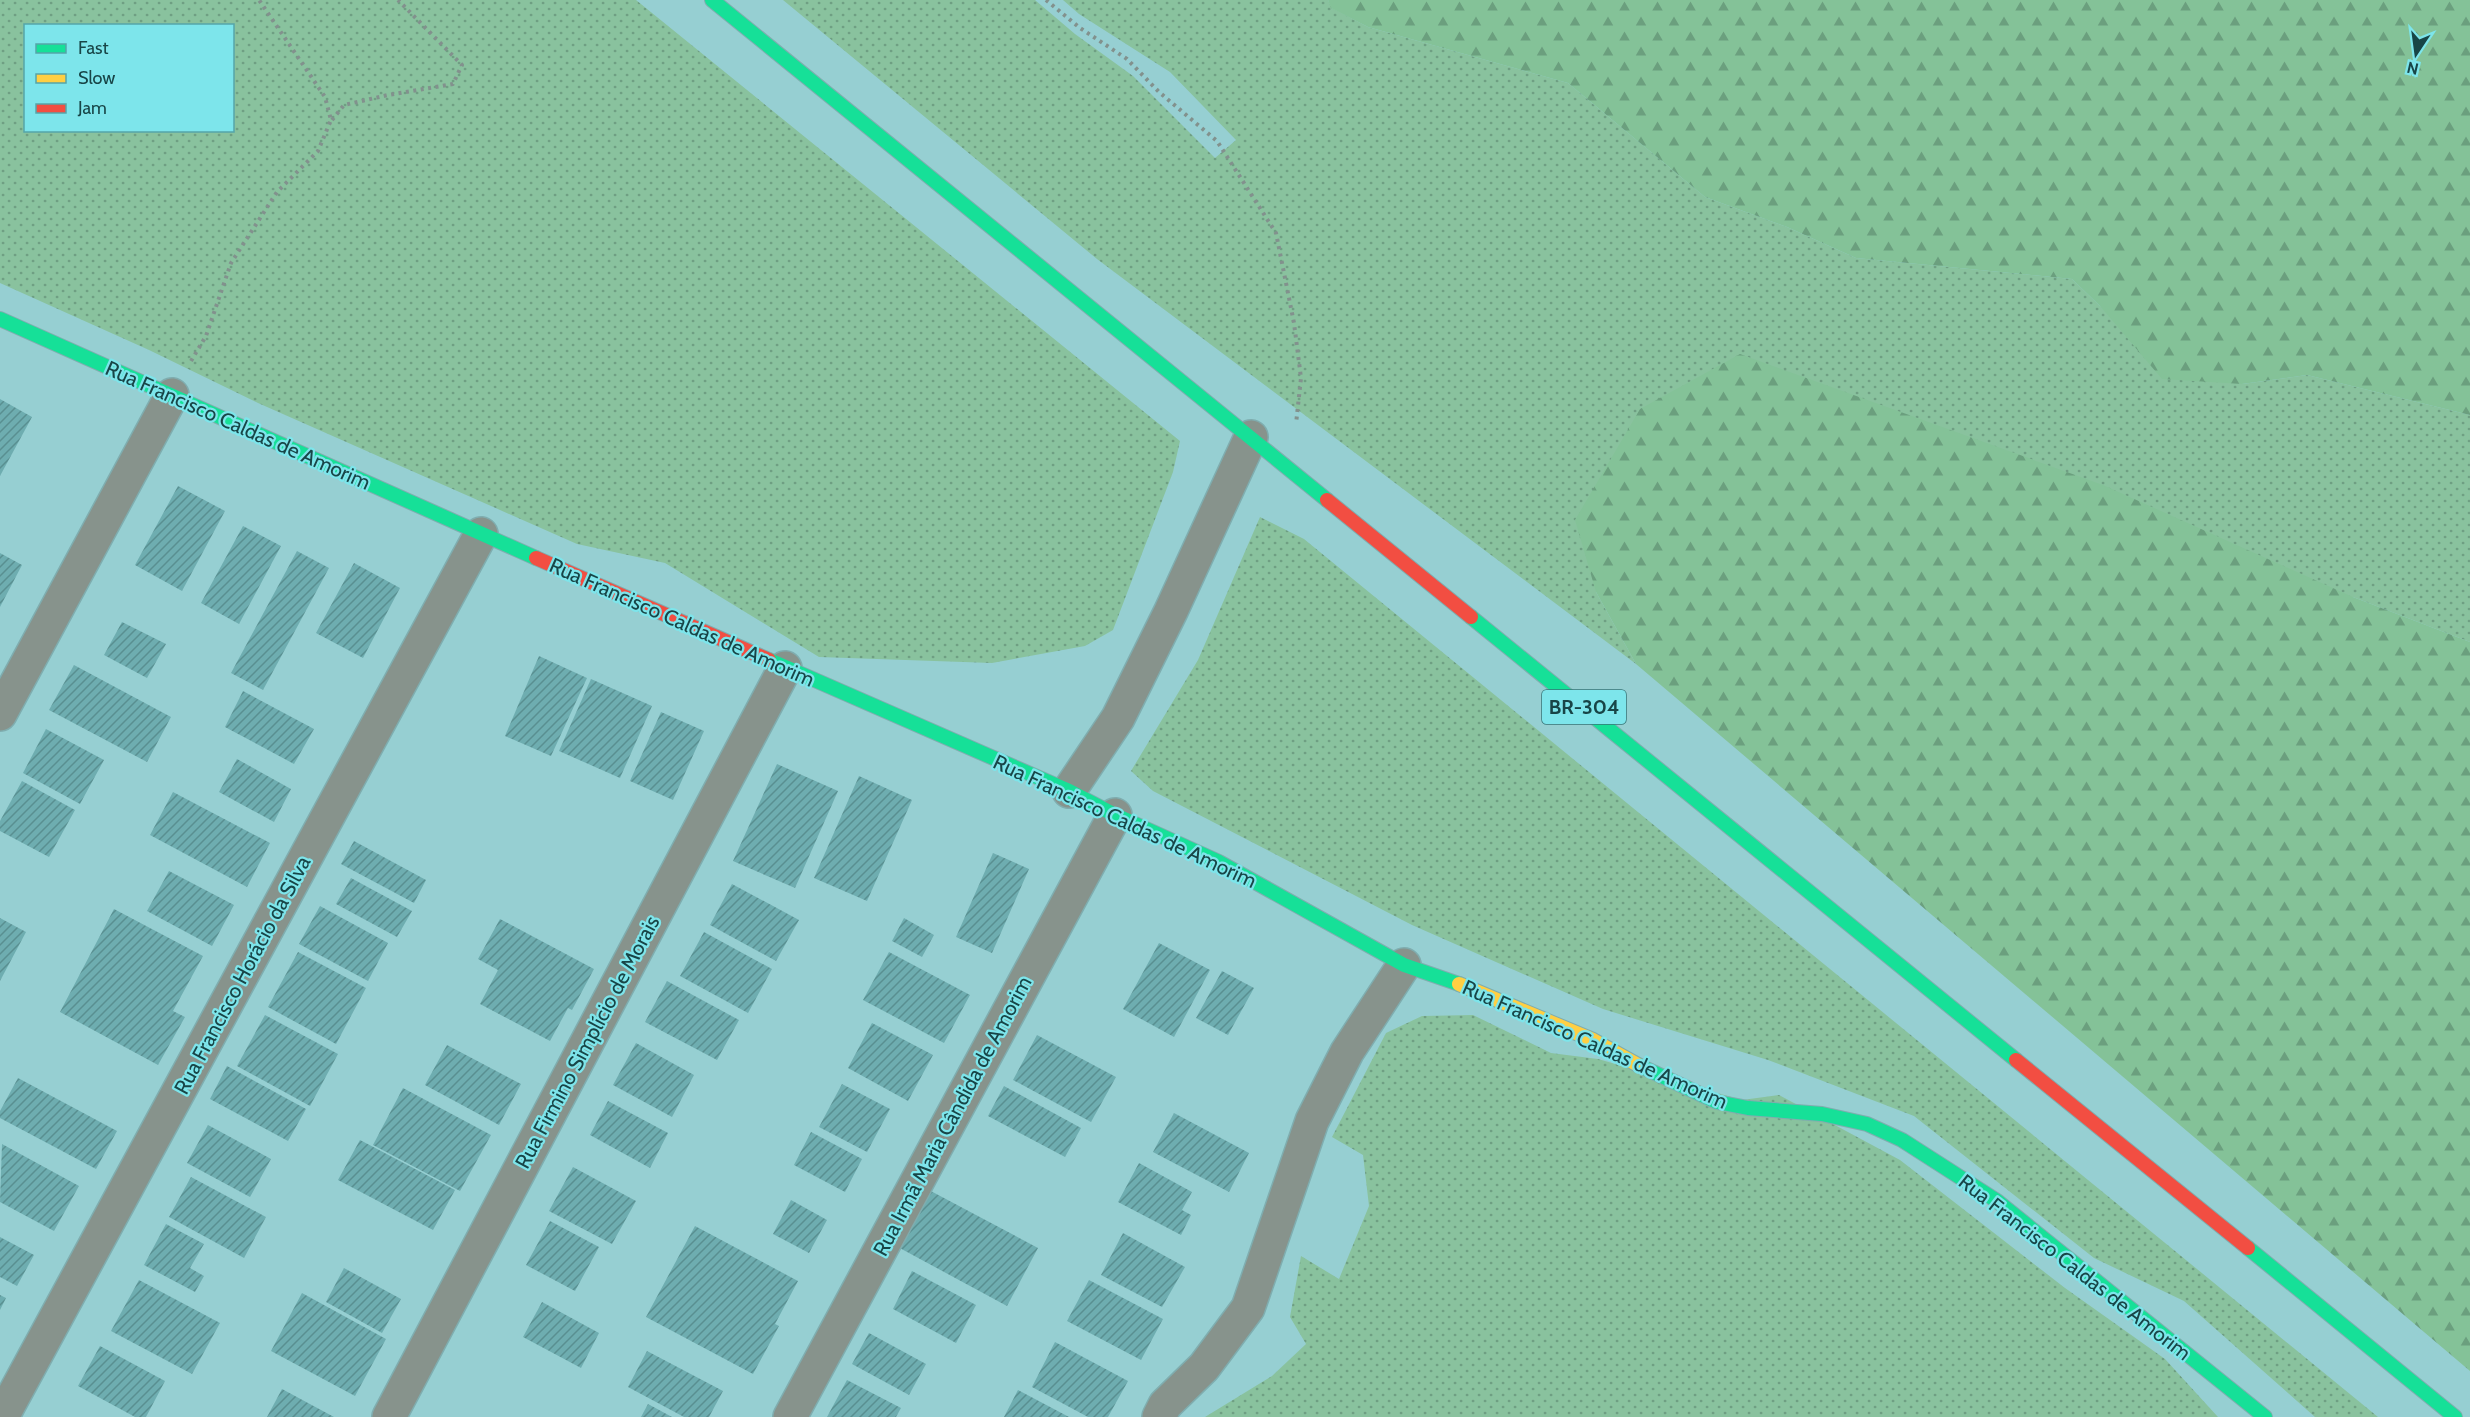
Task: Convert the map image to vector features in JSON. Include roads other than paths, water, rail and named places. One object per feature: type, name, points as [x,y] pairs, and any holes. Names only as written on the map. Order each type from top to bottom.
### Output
[{"type":"main road","name":"BR-304","points":[[712,0],[2456,1417]]},
{"type":"main road","name":"Rua Francisco Caldas de Amorim","points":[[0,319],[481,534],[1070,791],[1115,815],[1219,862],[1404,965],[1461,985],[1583,1036],[1661,1077],[1718,1102],[1748,1108],[1822,1114],[1867,1124],[1902,1140],[1997,1201],[2265,1417]]},
{"type":"street","points":[[0,714],[172,395]]},
{"type":"street","points":[[1070,791],[1123,707],[1166,622],[1251,437]]},
{"type":"street","name":"Rua Francisco Horácio da Silva","points":[[2,1417],[481,534]]},
{"type":"street","name":"Rua Firmino Simplício de Morais","points":[[389,1417],[785,668]]},
{"type":"street","name":"Rua Irmã Maria Cândida de Amorim","points":[[790,1417],[1115,815]]},
{"type":"street","points":[[1159,1417],[1165,1405],[1204,1367],[1248,1308],[1312,1121],[1347,1052],[1404,965]]}]
